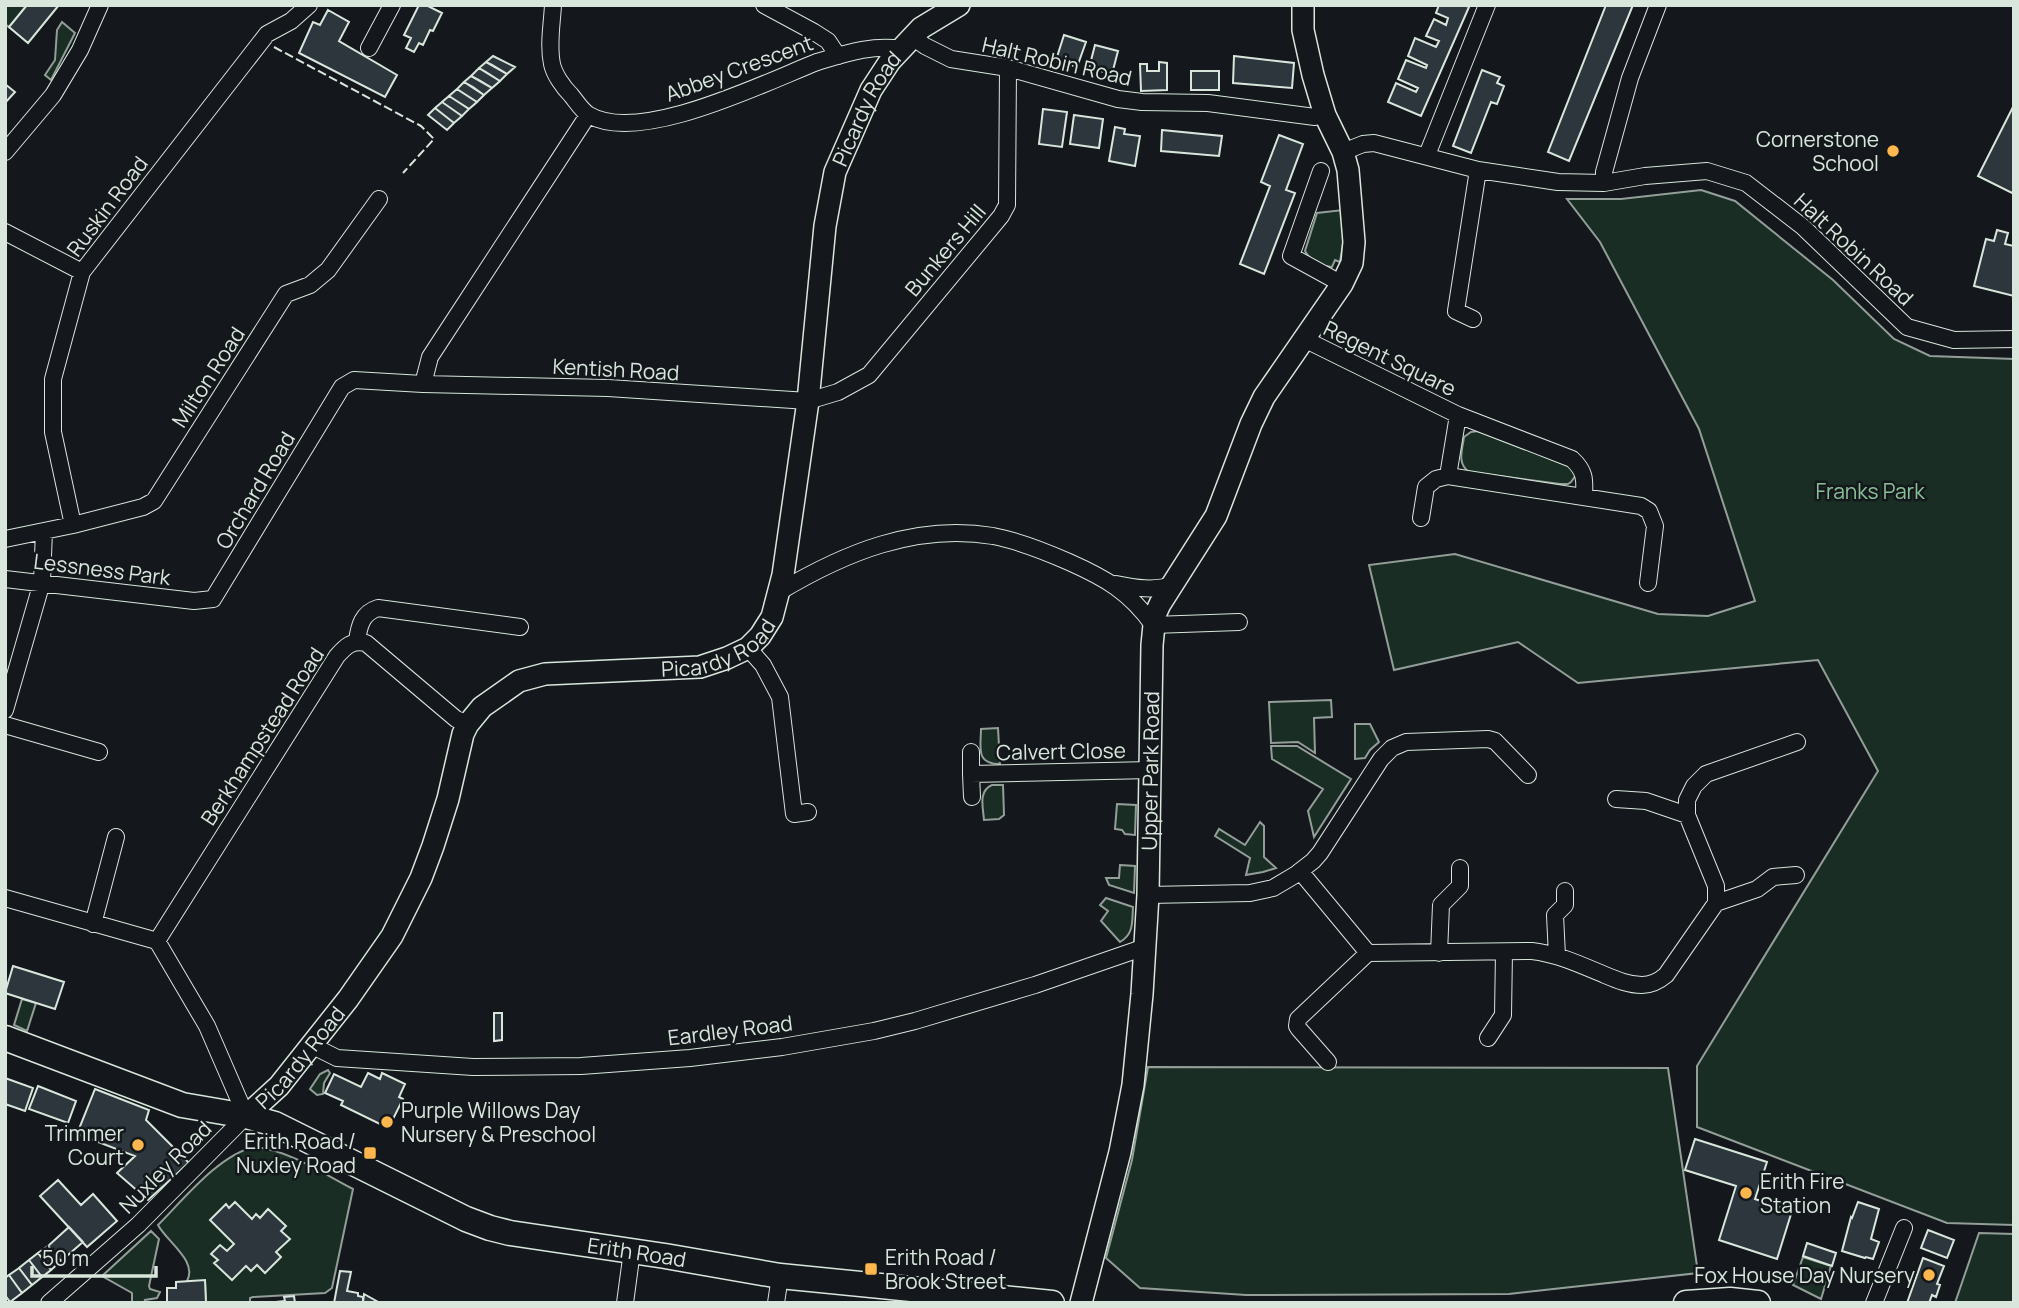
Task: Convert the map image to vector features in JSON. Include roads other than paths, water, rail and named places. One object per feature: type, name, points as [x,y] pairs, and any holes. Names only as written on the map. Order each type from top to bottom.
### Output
[{"type":"main road","name":"Upper Park Road","points":[[1081,1303],[1120,1152],[1133,1085],[1148,895],[1155,615],[1216,516],[1264,397],[1342,285],[1352,263],[1354,243],[1350,188],[1343,152],[1325,115],[1310,63],[1303,5]]},
{"type":"main road","name":"Picardy Road","points":[[246,1116],[273,1093],[392,936],[433,846],[448,799],[460,743],[468,724],[482,707],[519,681],[545,674],[700,667],[727,659],[748,648],[760,636],[772,617],[779,592],[808,401],[825,226],[835,172],[871,90],[890,61],[906,42],[930,21],[952,7]]},
{"type":"main road","name":"Erith Road","points":[[5,1038],[182,1105],[246,1116],[291,1131],[489,1228],[780,1276],[961,1299],[1052,1303]]},
{"type":"main road","points":[[1686,1303],[1758,1303]]},
{"type":"street","points":[[5,152],[53,95],[80,50],[100,5]]},
{"type":"street","name":"Ruskin Road","points":[[73,525],[52,432],[53,379],[82,272],[267,34],[309,5]]},
{"type":"street","points":[[369,48],[392,5]]},
{"type":"street","points":[[423,384],[430,357],[588,115],[567,91],[552,67],[550,52],[554,5]]},
{"type":"street","points":[[764,5],[828,41],[838,56]]},
{"type":"street","points":[[1427,155],[1487,5]]},
{"type":"street","points":[[1604,183],[1604,172],[1630,78],[1658,5]]},
{"type":"street","name":"Abbey Crescent","points":[[588,115],[615,123],[650,121],[691,111],[817,62],[906,42]]},
{"type":"street","name":"Halt Robin Road","points":[[906,42],[925,46],[951,59],[1008,68],[1118,99],[1208,103],[1315,117],[1325,115]]},
{"type":"street","name":"Bunkers Hill","points":[[808,401],[838,392],[869,374],[1001,216],[1007,205],[1008,68]]},
{"type":"street","name":"Halt Robin Road","points":[[1343,152],[1363,144],[1374,143],[1478,170],[1558,182],[1604,183],[1645,176],[1707,171],[1746,183],[1803,227],[1907,327],[1954,340],[2014,339]]},
{"type":"street","points":[[1473,318],[1456,311],[1478,170]]},
{"type":"street","points":[[1321,171],[1291,257],[1342,285]]},
{"type":"street","name":"Milton Road","points":[[5,539],[73,525],[143,507],[154,501],[286,294],[310,285],[328,270],[379,200]]},
{"type":"street","points":[[5,232],[82,272]]},
{"type":"street","name":"Regent Square","points":[[1304,339],[1458,415],[1572,459],[1581,467],[1585,480],[1584,496]]},
{"type":"street","name":"Kentish Road","points":[[342,387],[355,380],[608,388],[808,401]]},
{"type":"street","name":"Orchard Road","points":[[194,601],[213,598],[342,387]]},
{"type":"street","name":"Regent Square","points":[[1448,476],[1458,415]]},
{"type":"street","points":[[1421,518],[1426,487],[1436,479],[1448,476],[1641,506],[1649,511],[1655,526],[1648,583]]},
{"type":"street","points":[[5,710],[42,582],[44,531]]},
{"type":"street","points":[[779,592],[834,561],[860,551],[917,537],[948,533],[992,536],[1038,548],[1114,584],[1138,604],[1153,625],[1239,622]]},
{"type":"street","name":"Lessness Park","points":[[5,579],[194,601]]},
{"type":"street","points":[[1114,584],[1150,589],[1173,585]]},
{"type":"street","points":[[468,724],[456,719],[366,643],[357,641],[363,618],[369,611],[378,608],[520,627]]},
{"type":"street","name":"Berkhampstead Road","points":[[156,941],[337,656],[357,641]]},
{"type":"street","points":[[748,648],[763,665],[780,697],[793,815]]},
{"type":"street","points":[[5,725],[99,752]]},
{"type":"street","points":[[1148,895],[1250,893],[1273,888],[1300,871],[1320,853],[1386,752],[1399,744],[1488,738],[1495,741],[1528,775]]},
{"type":"street","points":[[1328,1062],[1299,1029],[1298,1019],[1368,953],[1532,951],[1557,956],[1626,983],[1641,985],[1659,981],[1672,968],[1716,903],[1716,886],[1686,815],[1687,800],[1694,786],[1706,774],[1797,743]]},
{"type":"street","name":"Calvert Close","points":[[971,752],[972,797]]},
{"type":"street","name":"Calvert Close","points":[[971,774],[1151,770]]},
{"type":"street","points":[[1616,799],[1646,801],[1686,815]]},
{"type":"street","points":[[93,924],[116,837]]},
{"type":"street","points":[[1439,953],[1441,905],[1460,886],[1460,868]]},
{"type":"street","points":[[1300,871],[1368,953]]},
{"type":"street","points":[[1716,903],[1757,889],[1773,877],[1796,875]]},
{"type":"street","points":[[1557,956],[1555,915],[1565,905],[1565,891]]},
{"type":"street","points":[[5,898],[156,941],[207,1026],[246,1116]]},
{"type":"street","name":"Eardley Road","points":[[311,1045],[337,1058],[474,1067],[581,1066],[690,1058],[782,1047],[915,1021],[1035,985],[1145,947]]},
{"type":"street","points":[[1488,1038],[1503,1014],[1504,952]]},
{"type":"street","name":"Nuxley Road","points":[[49,1303],[148,1215],[246,1116]]},
{"type":"street","points":[[1874,1303],[1905,1228]]},
{"type":"street","points":[[625,1303],[632,1251]]},
{"type":"street","points":[[776,1303],[780,1276]]},
{"type":"place","name":"Cornerstone School","points":[[1893,151]]},
{"type":"place","name":"Purple Willows Day Nursery & Preschool","points":[[387,1122]]},
{"type":"place","name":"Trimmer Court","points":[[138,1145]]},
{"type":"place","name":"Erith Road / Nuxley Road","points":[[370,1153]]},
{"type":"place","name":"Erith Fire Station","points":[[1746,1193]]},
{"type":"place","name":"Erith Road / Brook Street","points":[[871,1269]]},
{"type":"place","name":"Fox House Day Nursery","points":[[1929,1275]]},
{"type":"park label","name":"Franks Park","points":[[1870,491]]}]
